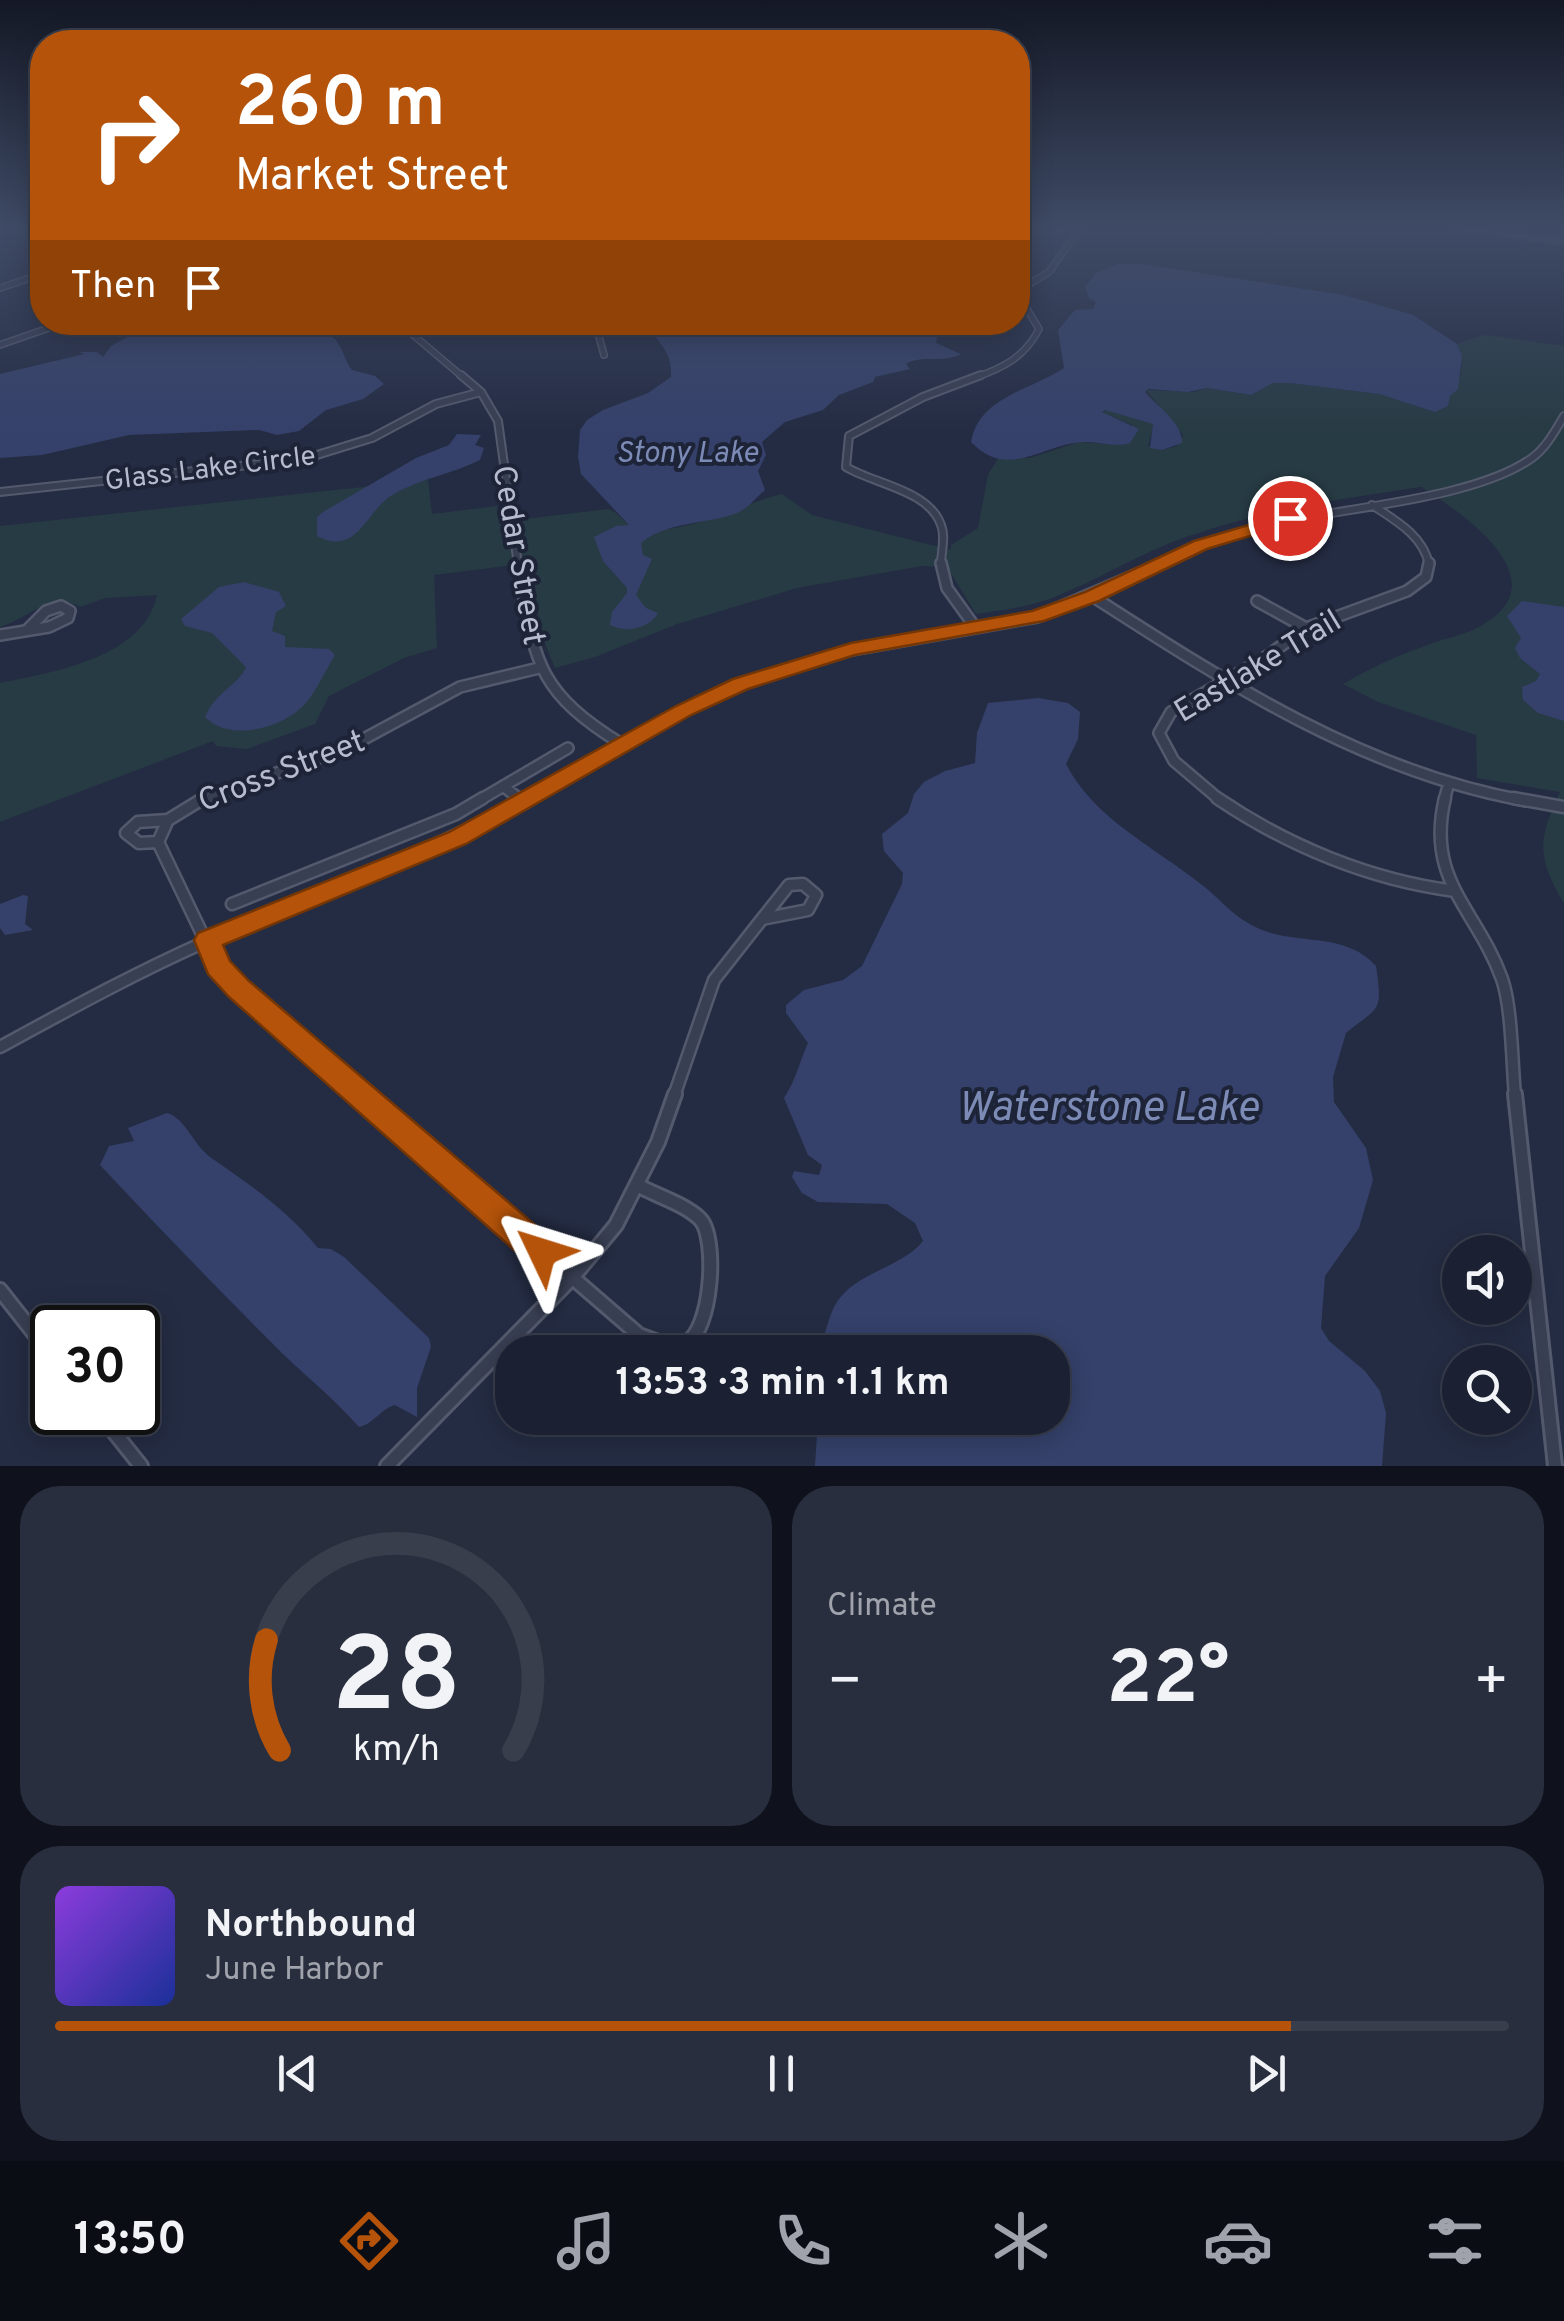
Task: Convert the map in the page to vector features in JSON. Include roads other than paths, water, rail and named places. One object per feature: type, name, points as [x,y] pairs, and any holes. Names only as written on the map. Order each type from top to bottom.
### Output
[{"type":"street","points":[[975,628],[942,578],[940,559],[946,536],[941,520],[922,502],[864,480],[846,468],[849,436],[937,390],[973,380],[1032,346],[1039,328],[1030,313]]},
{"type":"street","points":[[0,345],[30,335]]},
{"type":"street","points":[[413,335],[480,392]]},
{"type":"street","points":[[598,335],[604,355]]},
{"type":"street","name":"Glass Lake Circle","points":[[0,492],[304,458],[372,438],[436,404],[480,392]]},
{"type":"street","name":"Cedar Street","points":[[480,392],[498,421],[518,566],[540,668],[563,702],[623,745]]},
{"type":"street","points":[[0,1047],[123,980],[208,940],[458,838],[703,700],[774,672],[851,650],[1037,617],[1237,532],[1290,518],[1458,490],[1504,475],[1538,453],[1564,416]]},
{"type":"street","name":"Eastlake Trail","points":[[1372,504],[1424,548],[1430,571],[1407,591],[1306,628],[1163,720],[1158,733],[1184,774],[1236,811],[1313,850],[1397,882],[1455,891]]},
{"type":"street","points":[[1092,596],[1224,680],[1345,744],[1448,786],[1564,806]]},
{"type":"street","points":[[1257,601],[1306,628]]},
{"type":"street","points":[[0,635],[49,627],[68,618],[70,611],[60,606],[46,611],[28,629]]},
{"type":"street","name":"Cross Street","points":[[158,842],[168,820],[202,799],[350,747],[440,696],[487,679],[540,668]]},
{"type":"street","points":[[232,904],[424,828],[568,748]]},
{"type":"street","points":[[503,786],[525,803]]},
{"type":"street","points":[[1448,786],[1437,837],[1455,891],[1503,981],[1555,1466]]},
{"type":"street","points":[[168,820],[138,822],[126,833],[139,843],[158,842],[218,967],[249,998],[640,1334],[660,1345],[681,1347],[695,1338],[706,1320],[706,1231],[700,1219],[637,1185]]},
{"type":"street","points":[[318,872],[328,892]]},
{"type":"street","points":[[387,1466],[572,1278],[616,1225],[658,1142],[714,980],[760,919],[788,885],[803,884],[816,895],[808,910],[760,919]]},
{"type":"street","points":[[0,1290],[30,1328]]},
{"type":"street","points":[[116,1435],[141,1466]]},
{"type":"water","points":[[1345,295],[1413,315],[1457,344],[1462,356],[1458,389],[1450,396],[1448,406],[1435,412],[1379,394],[1290,383],[1273,383],[1251,395],[1207,388],[1188,392],[1148,389],[1145,392],[1169,416],[1182,443],[1162,450],[1150,448],[1153,424],[1105,410],[1102,412],[1139,429],[1130,443],[1068,444],[1012,460],[985,453],[971,442],[984,415],[1007,397],[1064,368],[1058,330],[1075,310],[1093,309],[1096,302],[1089,298]]},
{"type":"water","points":[[131,335],[329,335],[336,340],[352,370],[375,376],[384,384],[363,399],[326,410],[299,431],[277,435],[259,430],[129,435],[42,455],[0,458],[0,374],[84,354],[80,352],[97,352],[103,357],[111,346]]},
{"type":"water","name":"Stony Lake","points":[[937,335],[936,343],[961,354],[912,361],[906,364],[910,369],[875,377],[873,382],[839,395],[823,410],[785,422],[762,442],[766,455],[758,471],[765,490],[748,506],[726,517],[667,529],[641,543],[643,555],[652,559],[636,595],[646,608],[658,613],[643,626],[623,629],[610,625],[612,612],[627,588],[603,561],[594,537],[616,526],[629,525],[581,474],[580,430],[603,410],[648,393],[671,377],[669,359],[656,336]]},
{"type":"water","points":[[457,434],[481,435],[475,445],[484,448],[480,460],[392,495],[347,539],[332,541],[317,536],[317,517],[323,512],[416,458],[449,445]]},
{"type":"water","points":[[244,582],[279,592],[286,606],[276,612],[272,631],[285,636],[285,647],[329,649],[335,655],[306,703],[296,712],[271,725],[242,731],[216,725],[205,717],[246,667],[212,633],[185,626],[181,619],[219,587]]},
{"type":"water","points":[[1522,601],[1564,607],[1564,721],[1538,713],[1523,700],[1522,687],[1536,681],[1540,674],[1520,658],[1515,648],[1521,638],[1507,616]]},
{"type":"water","name":"Waterstone Lake","points":[[1038,698],[1068,703],[1080,712],[1078,739],[1066,764],[1078,784],[1109,817],[1252,925],[1277,934],[1351,948],[1376,966],[1376,1007],[1346,1033],[1333,1077],[1334,1102],[1366,1148],[1373,1180],[1359,1228],[1325,1276],[1321,1328],[1329,1341],[1365,1371],[1380,1391],[1386,1413],[1382,1466],[815,1466],[817,1435],[1070,1435],[1070,1335],[824,1335],[842,1295],[923,1241],[915,1223],[887,1204],[818,1202],[802,1193],[792,1177],[794,1171],[819,1175],[822,1165],[808,1155],[784,1098],[808,1043],[786,1013],[786,1005],[804,990],[843,980],[862,966],[902,884],[903,873],[884,851],[882,834],[908,813],[914,794],[924,782],[975,763],[977,733],[988,703]]},
{"type":"water","points":[[28,896],[25,924],[33,930],[5,935],[0,928],[0,904]]},
{"type":"water","points":[[167,1113],[210,1157],[280,1209],[318,1248],[331,1249],[344,1257],[429,1338],[431,1347],[417,1388],[417,1417],[395,1405],[359,1427],[249,1320],[100,1165],[109,1146],[134,1141],[128,1128]]}]
